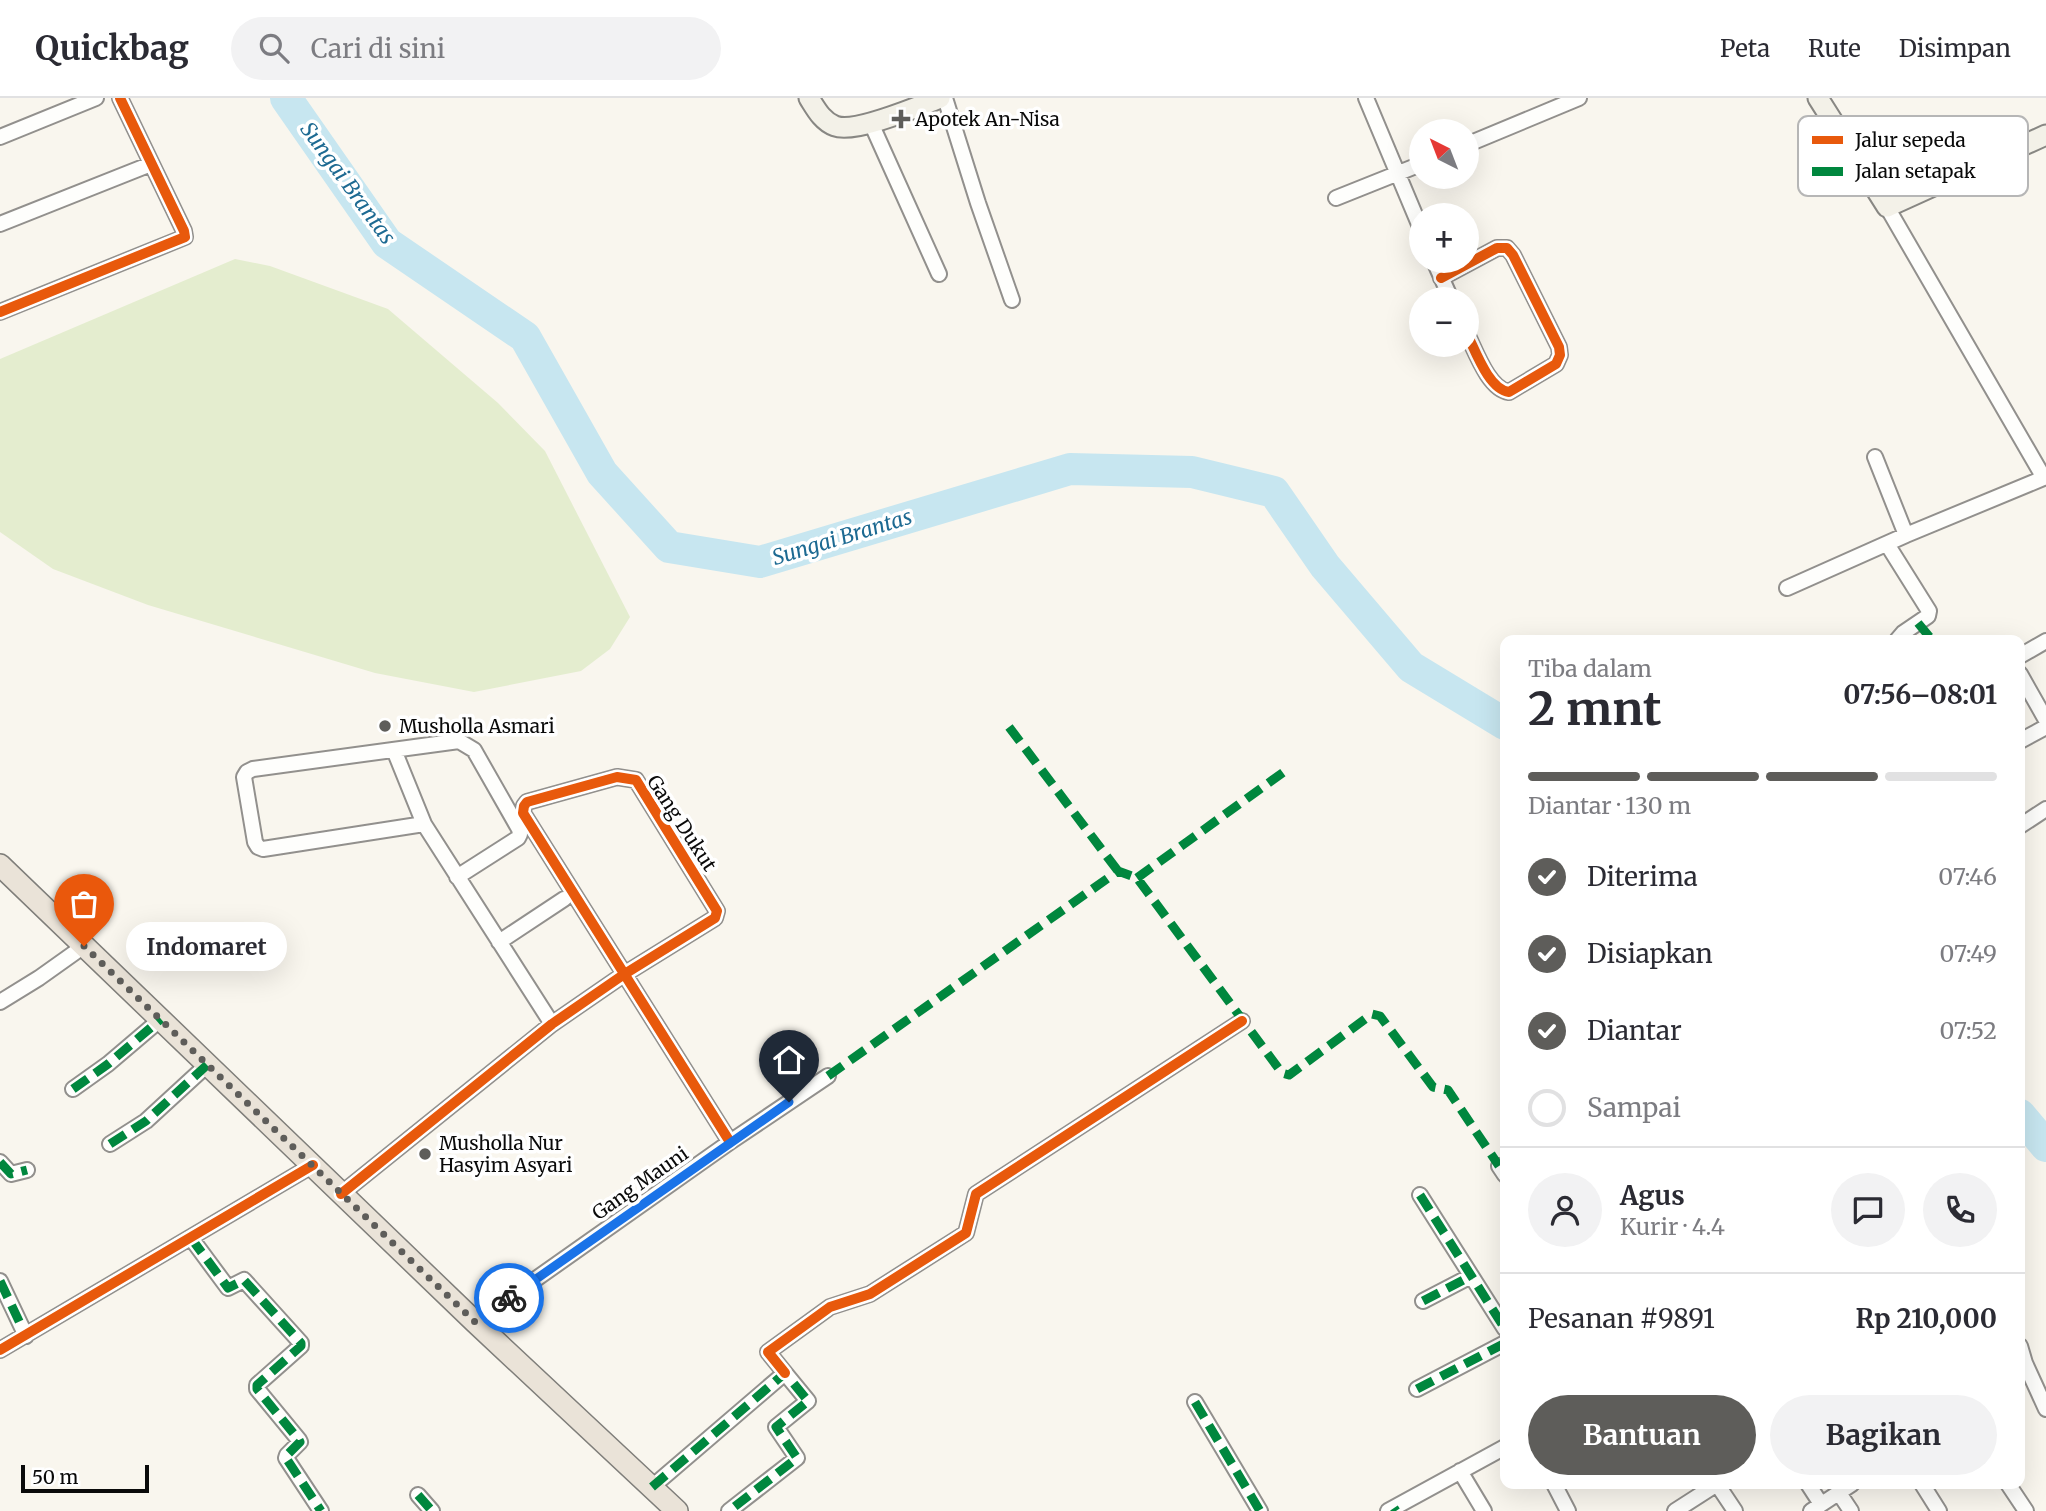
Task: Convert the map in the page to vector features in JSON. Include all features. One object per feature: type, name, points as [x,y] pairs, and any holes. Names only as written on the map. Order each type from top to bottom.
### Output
[{"type":"main road","points":[[809,98],[826,122],[842,129],[871,123],[943,98]]},
{"type":"main road","points":[[1818,98],[1829,116]]},
{"type":"main road","points":[[2028,143],[2046,135]]},
{"type":"main road","points":[[1880,196],[1887,207],[1911,196]]},
{"type":"main road","points":[[0,865],[475,1322],[652,1487],[667,1508]]},
{"type":"street","points":[[0,137],[96,98]]},
{"type":"street","points":[[1,309],[185,237],[120,98]]},
{"type":"street","points":[[943,98],[1012,300]]},
{"type":"street","points":[[1366,98],[1411,203]]},
{"type":"street","points":[[1479,140],[1579,98]]},
{"type":"street","points":[[871,123],[939,274]]},
{"type":"street","points":[[0,224],[151,164]]},
{"type":"street","points":[[1336,198],[1409,169]]},
{"type":"street","points":[[1787,589],[1906,535],[2045,478],[1887,207]]},
{"type":"street","points":[[1441,278],[1497,248],[1507,248],[1559,347],[1560,355],[1556,364],[1508,392],[1504,392],[1490,380],[1478,357]]},
{"type":"street","points":[[1439,273],[1445,287]]},
{"type":"street","points":[[1875,457],[1906,535]]},
{"type":"street","points":[[1887,544],[1929,611],[1928,616],[1901,635]]},
{"type":"street","points":[[2025,653],[2046,641]]},
{"type":"street","points":[[2025,683],[2046,720]]},
{"type":"street","points":[[2025,738],[2046,727]]},
{"type":"street","points":[[424,824],[263,849],[255,842],[244,777],[253,769],[459,741],[467,744],[474,750],[520,834],[518,838],[457,877]]},
{"type":"street","points":[[394,750],[424,824],[552,1024]]},
{"type":"street","name":"Gang Dukut","points":[[617,777],[636,780],[717,911],[710,923],[623,975],[523,813],[527,802],[617,777]]},
{"type":"street","points":[[2025,823],[2045,813]]},
{"type":"street","points":[[499,942],[564,899]]},
{"type":"street","points":[[0,1002],[84,946]]},
{"type":"street","points":[[341,1194],[552,1024],[623,975],[730,1142]]},
{"type":"street","points":[[73,1089],[108,1064],[161,1019]]},
{"type":"street","points":[[729,1511],[797,1458],[776,1427],[808,1401],[768,1352],[830,1307],[870,1294],[966,1233],[976,1194],[1242,1021]]},
{"type":"street","points":[[110,1144],[146,1121],[207,1065]]},
{"type":"street","name":"Gang Mauni","points":[[475,1322],[828,1076]]},
{"type":"street","points":[[0,1161],[11,1174],[27,1170]]},
{"type":"street","points":[[0,1350],[313,1165]]},
{"type":"street","points":[[1420,1195],[1500,1321]]},
{"type":"street","points":[[191,1238],[228,1288],[244,1280],[301,1343],[301,1346],[257,1385],[257,1389],[299,1440],[286,1458],[321,1511]]},
{"type":"street","points":[[1423,1301],[1471,1276]]},
{"type":"street","points":[[0,1281],[26,1336]]},
{"type":"street","points":[[1417,1389],[1500,1346]]},
{"type":"street","points":[[2025,1370],[2046,1409]]},
{"type":"street","points":[[652,1487],[785,1373]]},
{"type":"street","points":[[1195,1402],[1260,1511]]},
{"type":"street","points":[[1393,1510],[1500,1450]]},
{"type":"street","points":[[1460,1471],[1483,1511]]},
{"type":"street","points":[[1557,1489],[1568,1511]]},
{"type":"street","points":[[1675,1511],[1709,1489]]},
{"type":"street","points":[[1720,1489],[1735,1511]]},
{"type":"street","points":[[1810,1489],[1816,1507],[1845,1489]]},
{"type":"street","points":[[1925,1489],[1939,1511]]},
{"type":"street","points":[[2011,1489],[2026,1511]]},
{"type":"street","points":[[1839,1493],[1851,1511]]},
{"type":"street","points":[[418,1494],[432,1511]]},
{"type":"green space","points":[[235,259],[270,266],[388,309],[498,403],[545,451],[630,617],[610,649],[581,671],[474,692],[375,673],[148,605],[53,569],[0,532],[0,359]]},
{"type":"waterway","name":"Sungai Brantas","points":[[286,98],[387,243],[525,337],[602,473],[669,547],[760,562],[1070,469],[1192,472],[1274,492],[1325,566],[1411,667],[1500,721]]},
{"type":"waterway","name":"Sungai Brantas","points":[[2025,1121],[2046,1146]]},
{"type":"marked path","points":[[1918,623],[1928,635]]},
{"type":"marked path","points":[[1009,727],[1118,871]]},
{"type":"marked path","points":[[1137,878],[1285,771]]},
{"type":"marked path","points":[[828,1076],[1118,871],[1137,878],[1282,1073],[1289,1075],[1372,1014],[1380,1016],[1433,1087],[1448,1090],[1499,1166]]},
{"type":"marked path","points":[[73,1089],[108,1064],[161,1019]]},
{"type":"marked path","points":[[110,1144],[146,1121],[207,1065]]},
{"type":"marked path","points":[[0,1162],[11,1174],[27,1170]]},
{"type":"marked path","points":[[1420,1195],[1500,1321]]},
{"type":"marked path","points":[[191,1238],[228,1288],[244,1280],[301,1343],[301,1346],[257,1385],[257,1389],[299,1440],[286,1458],[321,1511]]},
{"type":"marked path","points":[[1423,1301],[1471,1276]]},
{"type":"marked path","points":[[0,1281],[26,1336]]},
{"type":"marked path","points":[[1417,1389],[1500,1346]]},
{"type":"marked path","points":[[652,1487],[785,1373],[808,1401],[776,1427],[797,1458],[729,1511]]},
{"type":"marked path","points":[[1195,1402],[1260,1511]]},
{"type":"marked path","points":[[418,1495],[432,1511]]},
{"type":"cycle path","points":[[0,312],[185,237],[120,98]]},
{"type":"cycle path","points":[[1441,278],[1497,248],[1507,248],[1559,347],[1560,355],[1556,364],[1509,392],[1495,384],[1478,357]]},
{"type":"cycle path","points":[[341,1194],[552,1024],[623,975],[715,918],[717,911],[636,780],[617,777],[527,802],[523,813],[730,1142]]},
{"type":"cycle path","points":[[785,1373],[768,1352],[830,1307],[870,1294],[966,1233],[976,1194],[1242,1021]]},
{"type":"cycle path","points":[[0,1350],[313,1165]]},
{"type":"way so far","points":[[84,946],[475,1322],[509,1298]]},
{"type":"place","name":"Apotek An-Nisa","points":[[901,119]]},
{"type":"place","name":"Musholla Asmari","points":[[385,726]]},
{"type":"place","name":"Indomaret","points":[[84,946]]},
{"type":"place","name":"Musholla Nur Hasyim Asyari","points":[[425,1154]]},
{"type":"route","points":[[509,1298],[789,1102]]}]
